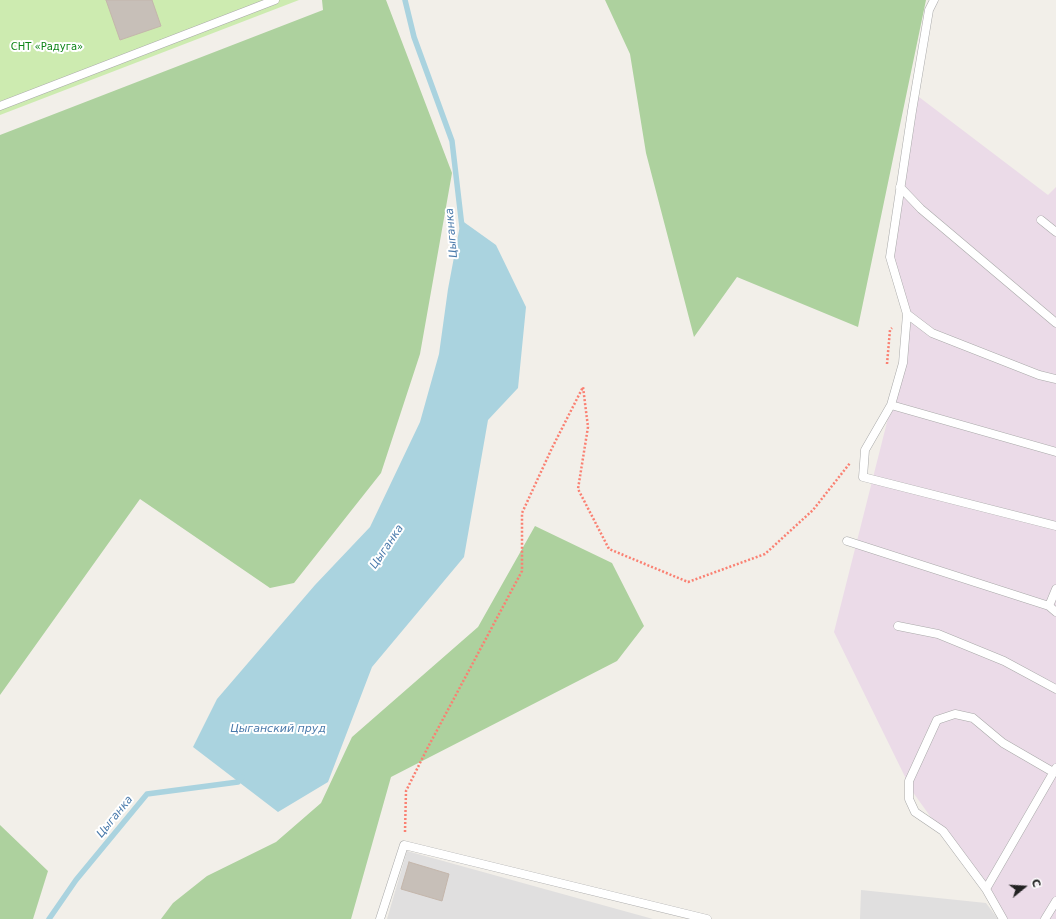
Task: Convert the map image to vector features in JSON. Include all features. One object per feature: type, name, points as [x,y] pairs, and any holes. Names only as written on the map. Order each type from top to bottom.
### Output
[{"type":"lane","points":[[0,106],[275,0]]},
{"type":"lane","points":[[934,0],[929,10],[890,257],[907,314],[903,363],[891,405],[865,450],[863,477],[1056,526]]},
{"type":"lane","points":[[900,187],[921,209],[1056,322]]},
{"type":"lane","points":[[1041,220],[1056,232]]},
{"type":"lane","points":[[907,314],[932,333],[1039,375],[1056,379]]},
{"type":"lane","points":[[891,405],[1056,452]]},
{"type":"lane","points":[[847,541],[1049,606],[1056,612]]},
{"type":"lane","points":[[1049,606],[1056,590]]},
{"type":"lane","points":[[898,626],[938,634],[1004,661],[1056,689]]},
{"type":"lane","points":[[986,889],[1055,770],[1003,743],[972,718],[955,714],[938,720],[909,781],[909,799],[915,812],[943,831],[986,889],[1003,919]]},
{"type":"lane","points":[[380,919],[404,845],[707,919]]},
{"type":"lane","points":[[1045,919],[1056,901]]},
{"type":"path","points":[[887,368],[890,330],[907,314]]},
{"type":"path","points":[[404,845],[406,791],[522,571],[522,513],[552,448],[583,387],[588,427],[578,489],[609,549],[688,582],[765,554],[813,510],[850,463]]},
{"type":"shaded area","points":[[919,97],[1048,195],[1056,187],[1056,919],[1004,919],[912,791],[834,632],[909,335],[892,248],[908,106]]},
{"type":"shaded area","points":[[407,851],[653,919],[387,919]]},
{"type":"shaded area","points":[[861,890],[986,903],[998,919],[860,919]]},
{"type":"green space","name":"СНТ «Радуга»","points":[[0,0],[299,0],[0,115]]},
{"type":"green space","points":[[322,0],[386,0],[452,173],[420,354],[381,473],[294,583],[270,588],[140,499],[0,695],[0,135],[323,10]]},
{"type":"green space","points":[[605,0],[926,0],[858,327],[737,277],[694,337],[646,153],[630,54]]},
{"type":"green space","points":[[535,526],[612,563],[644,626],[617,661],[391,777],[351,919],[161,919],[173,903],[207,876],[276,842],[321,803],[352,737],[478,627]]},
{"type":"green space","points":[[0,825],[48,871],[33,919],[0,919]]},
{"type":"water","name":"Цыганский пруд","points":[[461,220],[496,245],[526,307],[518,388],[488,420],[464,557],[372,667],[328,782],[278,812],[193,747],[217,699],[315,585],[370,527],[420,422],[439,354],[448,289]]},
{"type":"building","points":[[106,0],[152,0],[161,26],[120,40]]},
{"type":"building","points":[[409,862],[449,874],[442,901],[401,889]]},
{"type":"waterway","name":"Цыганка","points":[[405,0],[414,37],[452,141],[462,227]]},
{"type":"waterway","name":"Цыганка","points":[[49,919],[76,880],[147,794],[238,782],[242,777]]}]
